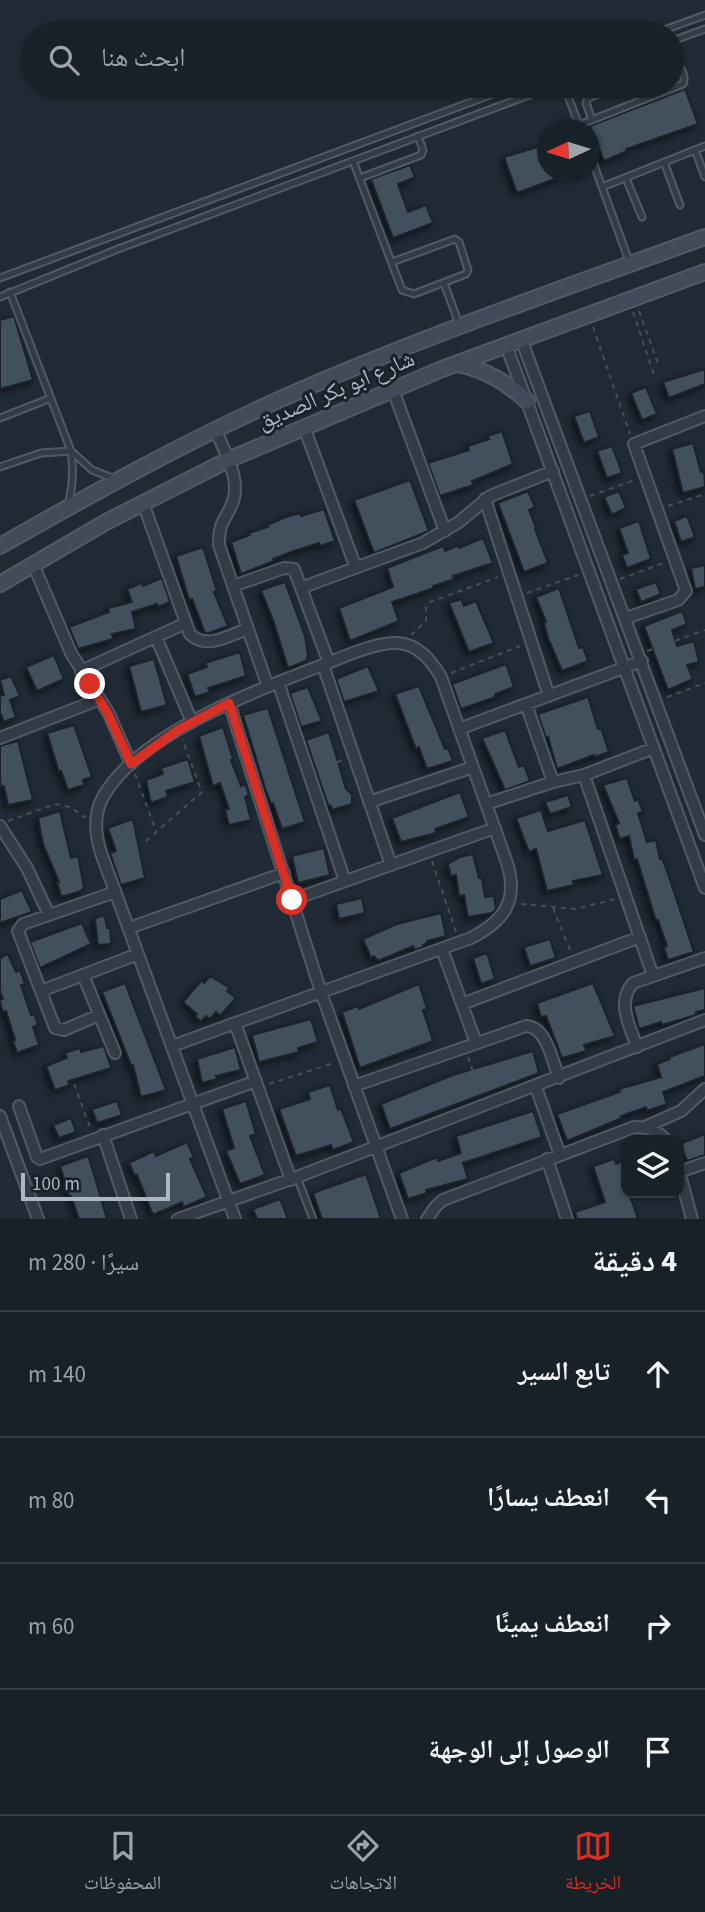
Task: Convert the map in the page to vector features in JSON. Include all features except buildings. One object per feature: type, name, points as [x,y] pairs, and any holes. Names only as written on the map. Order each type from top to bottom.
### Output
[{"type":"main road","name":"شارع ابو بكر الصديق","points":[[0,546],[119,480],[290,395],[461,327],[705,237]]},
{"type":"main road","name":"شارع ابو بكر الصديق","points":[[0,584],[143,503],[228,460],[521,339],[705,272]]},
{"type":"main road","points":[[458,364],[489,373],[527,401]]},
{"type":"street","points":[[521,339],[705,835]]},
{"type":"street","points":[[506,345],[705,888]]},
{"type":"street","points":[[515,369],[530,363]]},
{"type":"street","points":[[393,390],[445,531]]},
{"type":"street","points":[[626,618],[683,597],[685,585],[634,444],[705,416]]},
{"type":"street","points":[[304,427],[356,568]]},
{"type":"street","points":[[216,431],[234,474],[235,490],[232,505],[223,517],[219,545],[247,629],[273,684],[308,772],[345,881]]},
{"type":"street","points":[[303,587],[424,543],[445,531],[485,499],[553,471]]},
{"type":"street","points":[[485,499],[548,696]]},
{"type":"street","points":[[143,503],[190,634],[206,643],[247,629]]},
{"type":"street","points":[[33,564],[63,636],[81,671],[100,699],[131,764]]},
{"type":"street","points":[[233,586],[290,567],[297,572],[391,865]]},
{"type":"street","points":[[81,671],[186,623]]},
{"type":"street","points":[[156,637],[191,722]]},
{"type":"street","points":[[172,1046],[459,943],[495,924],[509,903],[511,876],[495,828],[441,677],[433,663],[421,651],[409,645],[386,644],[326,664],[229,703],[178,730],[131,764],[107,789],[97,812],[95,825],[101,853],[235,1219]]},
{"type":"street","points":[[460,729],[625,667],[640,657]]},
{"type":"street","points":[[0,738],[100,699]]},
{"type":"street","points":[[229,703],[321,992],[402,1219]]},
{"type":"street","points":[[526,704],[553,782]]},
{"type":"street","points":[[486,804],[584,775],[654,748]]},
{"type":"street","points":[[369,802],[473,766]]},
{"type":"street","points":[[584,775],[653,976]]},
{"type":"street","points":[[692,799],[705,795]]},
{"type":"street","points":[[0,825],[27,868],[49,915]]},
{"type":"street","points":[[292,900],[495,828]]},
{"type":"street","points":[[129,928],[284,873]]},
{"type":"street","points":[[99,1015],[59,1031],[55,1028],[18,931],[23,924],[115,892]]},
{"type":"street","points":[[462,1004],[640,937]]},
{"type":"street","points":[[442,949],[476,1043]]},
{"type":"street","points":[[41,991],[138,954]]},
{"type":"street","points":[[637,1047],[624,1008],[627,990],[633,983],[705,958]]},
{"type":"street","points":[[83,975],[115,1054]]},
{"type":"street","points":[[178,1219],[536,1087],[705,1020]]},
{"type":"street","points":[[235,1023],[294,1178]]},
{"type":"street","points":[[354,1086],[526,1026],[535,1027],[542,1034],[559,1078]]},
{"type":"street","points":[[19,1106],[40,1159],[192,1103],[257,1084]]},
{"type":"street","points":[[536,1087],[561,1155]]},
{"type":"street","points":[[645,1127],[681,1111],[705,1089]]},
{"type":"street","points":[[0,1116],[38,1219]]},
{"type":"street","points":[[428,1219],[443,1200],[634,1127],[645,1127],[660,1135]]},
{"type":"street","points":[[98,1136],[131,1219]]},
{"type":"street","points":[[547,1159],[567,1219]]},
{"type":"street","points":[[684,1169],[705,1163]]},
{"type":"street","points":[[684,1189],[692,1219]]},
{"type":"lane","points":[[684,23],[705,15]]},
{"type":"lane","points":[[684,37],[705,29]]},
{"type":"lane","points":[[0,278],[482,98]]},
{"type":"lane","points":[[0,297],[118,249],[520,98]]},
{"type":"lane","points":[[569,98],[577,119]]},
{"type":"lane","points":[[588,98],[586,103],[592,119]]},
{"type":"lane","points":[[595,119],[648,98]]},
{"type":"lane","points":[[360,178],[421,155],[423,150],[418,136]]},
{"type":"lane","points":[[602,187],[705,146]]},
{"type":"lane","points":[[695,150],[705,177]]},
{"type":"lane","points":[[353,161],[392,262],[405,293],[414,294],[466,274],[468,270],[455,239],[392,262]]},
{"type":"lane","points":[[664,162],[680,205]]},
{"type":"lane","points":[[626,178],[642,218]]},
{"type":"lane","points":[[600,182],[630,264]]},
{"type":"lane","points":[[444,283],[461,327]]},
{"type":"lane","points":[[10,292],[71,451],[74,470],[67,508]]},
{"type":"lane","points":[[0,418],[51,398]]},
{"type":"lane","points":[[0,467],[41,453],[71,451],[92,470],[119,480]]},
{"type":"lane","points":[[294,1178],[313,1219]]},
{"type":"path","points":[[632,300],[659,366]]},
{"type":"path","points":[[632,300],[654,375]]},
{"type":"path","points":[[589,315],[634,444]]},
{"type":"path","points":[[581,499],[646,476]]},
{"type":"path","points":[[657,510],[705,494]]},
{"type":"path","points":[[612,582],[675,559]]},
{"type":"path","points":[[516,597],[589,571]]},
{"type":"path","points":[[398,643],[424,626],[426,607],[430,602],[509,572]]},
{"type":"path","points":[[640,657],[705,630]]},
{"type":"path","points":[[441,677],[531,642]]},
{"type":"path","points":[[657,701],[705,683]]},
{"type":"path","points":[[146,841],[202,792],[178,730]]},
{"type":"path","points":[[308,772],[354,756]]},
{"type":"path","points":[[131,764],[156,832]]},
{"type":"path","points":[[0,825],[55,804],[71,807],[95,825]]},
{"type":"path","points":[[429,852],[459,943]]},
{"type":"path","points":[[509,903],[552,908],[589,907],[625,895]]},
{"type":"path","points":[[552,908],[575,961]]},
{"type":"path","points":[[464,1047],[485,1106]]},
{"type":"path","points":[[257,1084],[345,1059]]},
{"type":"path","points":[[74,1084],[98,1136]]},
{"type":"route","points":[[90,684],[108,714],[131,764],[178,730],[229,703],[292,900]]}]
